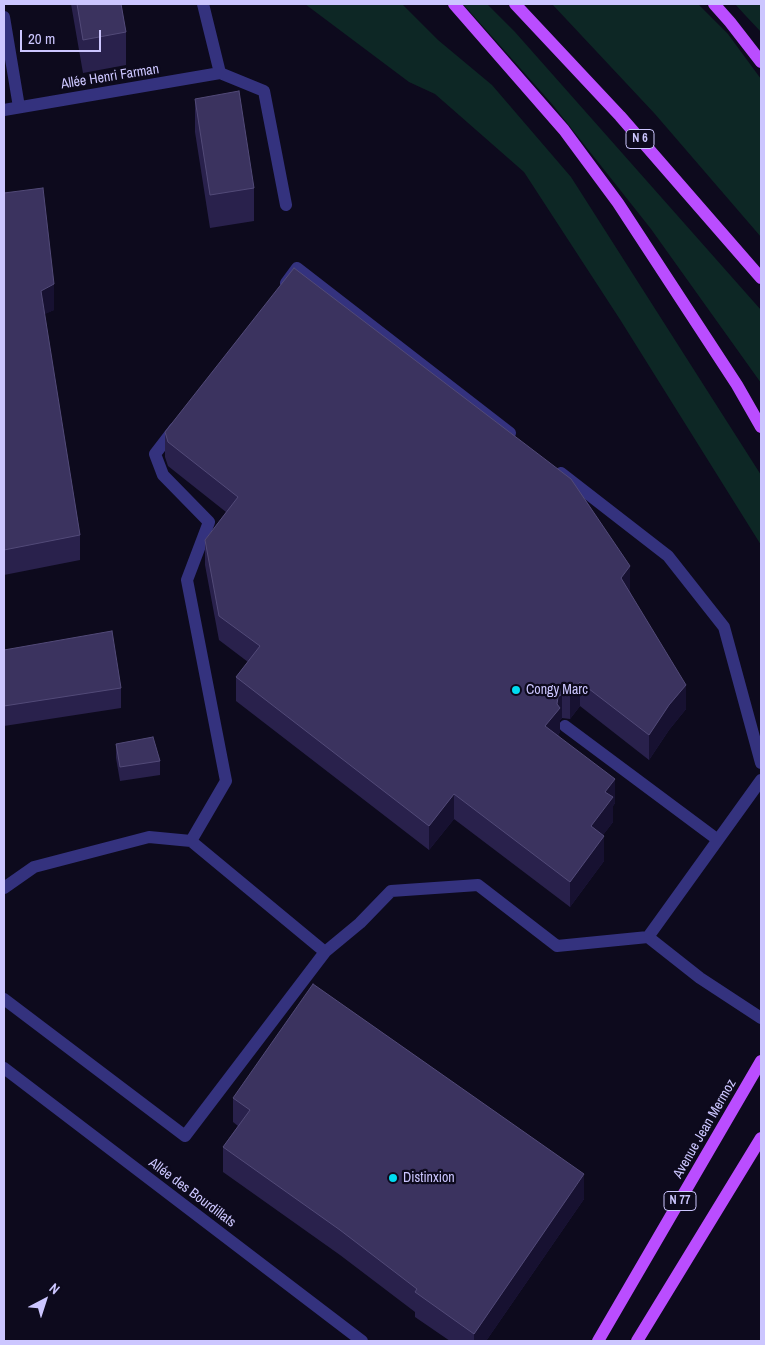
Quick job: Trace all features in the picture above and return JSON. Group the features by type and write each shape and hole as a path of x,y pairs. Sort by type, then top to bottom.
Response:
{"main road":[{"path":"454,4 569,137 618,203 737,385 761,427"},
{"name":"N 6","path":"515,4 620,116 761,278"},
{"path":"714,4 761,62"},
{"path":"737,385 761,416"},
{"name":"Avenue Jean Mermoz","path":"598,1341 761,1061"},
{"name":"N 77","path":"637,1341 761,1138"}],"street":[{"path":"204,4 220,74 264,91 286,205"},
{"path":"4,17 19,107"},
{"name":"Allée Henri Farman","path":"4,110 220,74"},
{"path":"280,291 297,268 518,440"},
{"path":"185,415 156,454 163,476 209,522 188,580 226,781 191,841"},
{"path":"550,464 668,556 724,626 761,763"},
{"path":"565,726 718,840"},
{"path":"648,937 761,780"},
{"path":"4,888 34,867 148,837 191,841 325,952"},
{"path":"4,999 185,1136 325,952 360,923 391,891 478,885 557,946 648,937 700,978 761,1018"},
{"name":"Allée des Bourdillats","path":"4,1068 362,1341"}],"green space":[{"path":"305,4 402,4 438,40 492,85 571,177 761,475 761,545 621,321 524,172 435,94 409,82"},
{"path":"463,4 487,4 515,32 761,310 761,383 651,229 552,104"},
{"path":"552,4 698,4 728,34 761,79 761,237 655,114"},
{"path":"735,4 761,4 761,32 745,15"}],"building":[{"path":"77,4 121,4 126,32 83,40"},
{"path":"239,91 254,188 210,195 195,99"},
{"path":"43,188 54,284 41,291 80,535 4,550 4,193"},
{"path":"294,268 571,479 630,566 621,578 686,685 669,705 649,735 580,682 570,695 562,694 558,697 557,704 560,708 545,726 615,779 605,792 613,797 591,826 604,836 570,882 454,794 429,826 236,677 260,646 219,616 205,540 238,497 168,442 165,432"},
{"path":"112,631 121,688 4,706 4,650"},
{"path":"153,737 160,761 120,767 116,744"},
{"name":"Distinxion","path":"313,984 584,1174 474,1334 415,1292 417,1289 340,1230 223,1147 250,1110 233,1098"}],"place":[{"name":"Congy Marc","path":"516,690"},
{"name":"Distinxion","path":"393,1178"}]}
